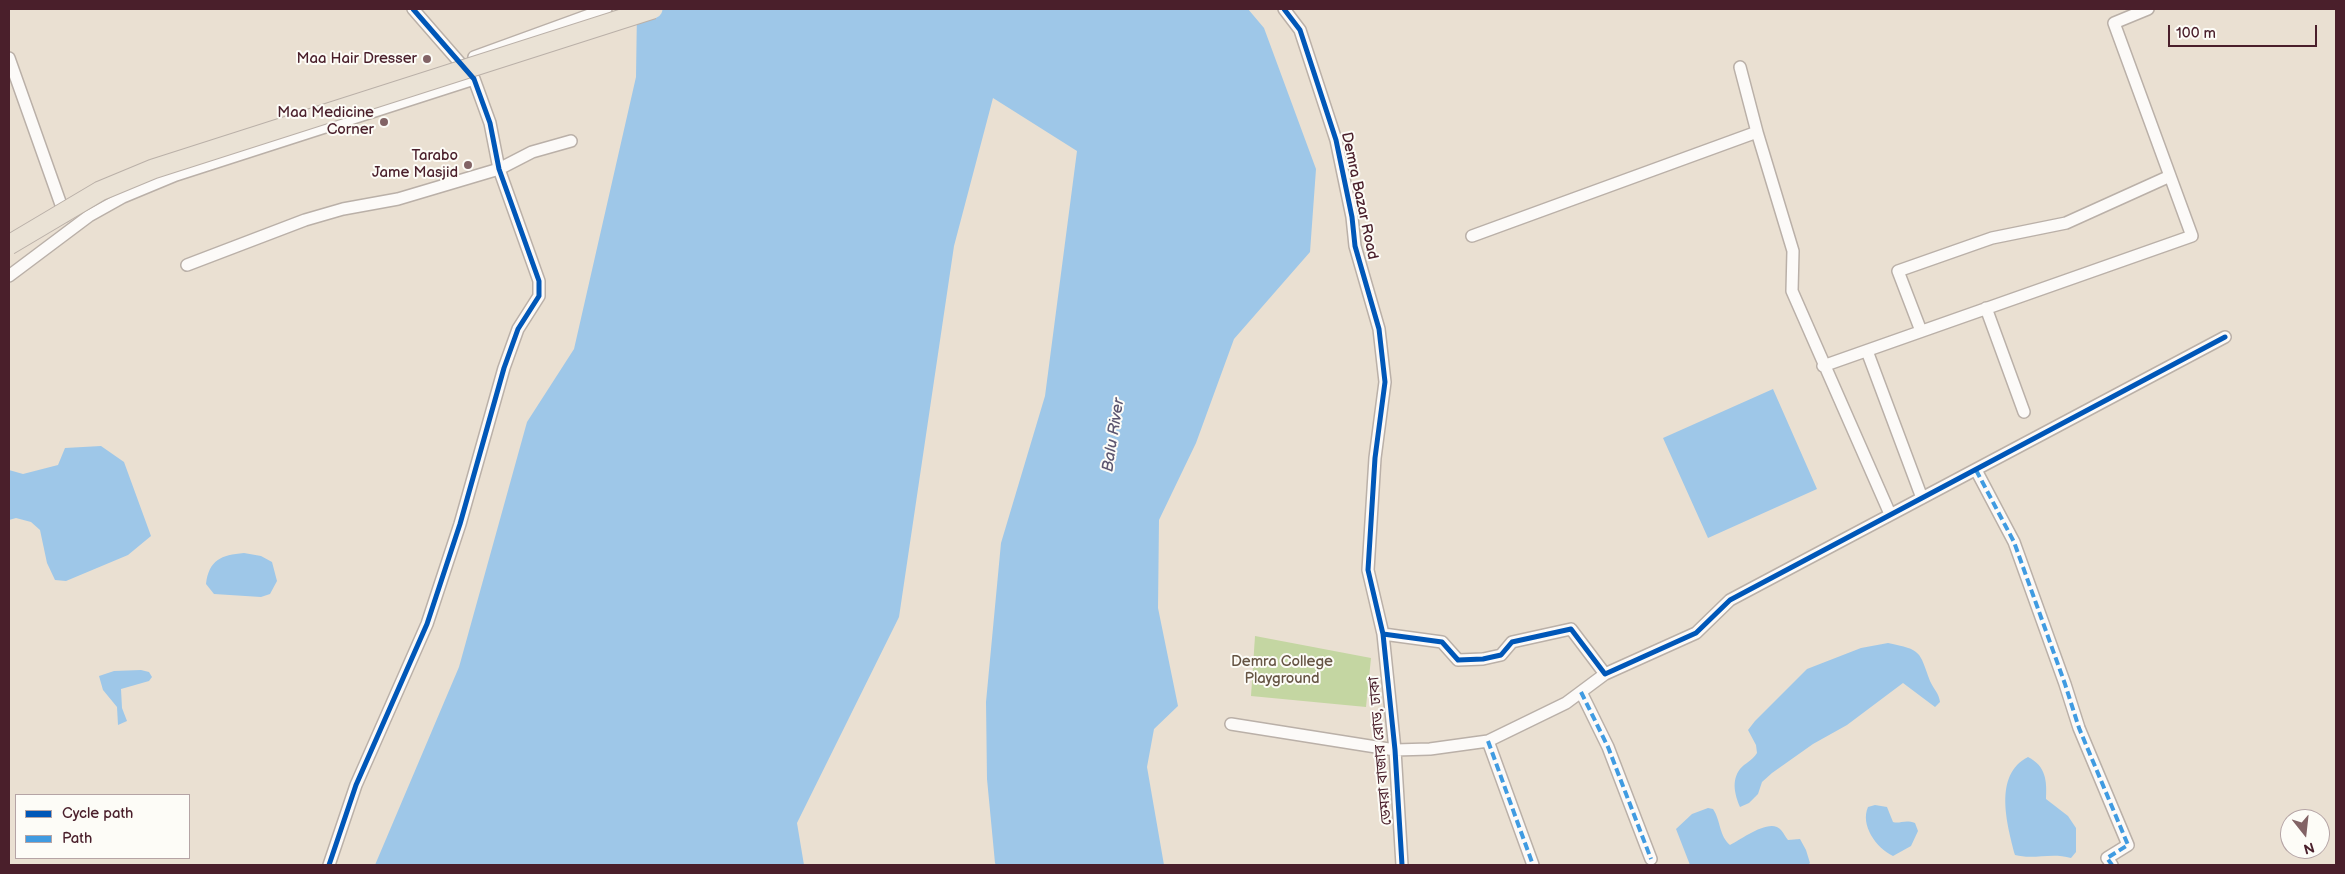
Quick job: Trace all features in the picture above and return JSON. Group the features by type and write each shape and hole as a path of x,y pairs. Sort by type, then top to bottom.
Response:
{"main road":[{"path":"9,245 100,191 153,168 653,9"}],"street":[{"path":"329,865 356,785 426,624 460,524 515,337 538,296 539,281 499,169 490,123 474,79 458,63 413,9"},
{"path":"458,63 606,9"},
{"name":"Demra Bazar Road","path":"1284,9 1300,30 1333,132 1352,217 1354,246 1380,329 1386,382 1375,458 1368,570 1383,634"},
{"path":"1823,366 2192,236 2114,23 2148,9"},
{"path":"9,58 70,230"},
{"path":"1740,67 1792,252 1792,290 1823,366 1890,514"},
{"path":"9,276 70,230 122,197 176,175 474,79"},
{"path":"1472,236 1758,132"},
{"path":"187,265 304,220 343,209 398,199 499,169 532,152 571,141"},
{"path":"1921,332 1898,271 1992,238 2066,223 2170,176"},
{"path":"1986,308 2024,412"},
{"path":"1231,724 1395,750 1430,749 1488,741 1566,703 1605,674 1696,633 1730,600 2225,337"},
{"path":"1867,350 1922,498"},
{"path":"1976,470 2014,542 2079,728 2128,845 2107,858 2112,865"},
{"path":"1383,634 1442,642 1458,660 1483,659 1501,655 1512,642 1570,629 1605,674"},
{"name":"ডেমরা বাজার রোড, ঢাকা","path":"1383,634 1395,750 1402,865"},
{"path":"1581,692 1608,747 1651,859"},
{"path":"1488,741 1533,865"}],"green space":[{"name":"Demra College Playground","path":"1255,636 1371,658 1366,707 1251,696"}],"water":[{"name":"Balu River","path":"637,9 1248,9 1264,28 1316,169 1310,252 1234,339 1196,443 1159,520 1158,608 1178,706 1154,729 1147,767 1164,865 996,865 995,863 987,779 986,702 1001,543 1045,396 1077,151 993,98 954,246 899,617 797,823 804,865 375,865 459,667 527,422 574,349 636,77"},
{"path":"1773,389 1817,489 1708,538 1663,438"},
{"path":"101,446 124,462 151,536 128,555 66,581 55,580 47,563 40,530 31,522 16,518 9,520 9,470 23,474 58,465 65,448"},
{"path":"244,553 261,556 272,562 277,581 270,594 261,597 214,594 206,584 213,564 223,557"},
{"path":"1888,643 1918,653 1940,702 1935,707 1903,683 1847,725 1813,744 1772,773 1762,782 1758,794 1749,803 1740,807 1735,793 1735,783 1740,769 1757,753 1756,745 1748,730 1755,721 1807,669 1861,648"},
{"path":"141,670 149,672 152,677 149,681 121,689 122,708 127,721 118,725 117,707 103,690 99,676 114,671"},
{"path":"2028,757 2042,769 2046,786 2046,799 2068,816 2076,828 2076,852 2071,858 2064,856 2029,857 2015,855 2006,815 2006,788 2010,776 2017,765"},
{"path":"1875,805 1887,807 1893,822 1908,821 1915,823 1918,831 1911,846 1893,856 1876,842 1871,835 1866,821 1868,807"},
{"path":"1708,808 1713,809 1722,833 1730,845 1755,831 1770,826 1776,827 1781,830 1788,840 1800,839 1810,863 1808,865 1690,865 1676,829 1692,814"}],"marked path":[{"path":"1976,470 2014,542 2079,728 2128,845 2107,858 2112,865"},
{"path":"1581,692 1608,747 1651,859"},
{"path":"1488,741 1533,865"}],"cycle path":[{"path":"329,865 356,785 427,624 460,524 504,368 518,329 539,296 539,281 499,169 490,123 474,79 413,9"},
{"path":"1284,9 1300,30 1336,140 1352,217 1355,246 1379,329 1385,382 1375,458 1368,570 1383,634 1395,750 1402,865"},
{"path":"1383,634 1442,642 1458,660 1483,659 1501,655 1512,642 1571,629 1605,674 1696,633 1730,600 2225,337"}],"place":[{"name":"Maa Hair Dresser","path":"427,59"},
{"name":"Maa Medicine Corner","path":"384,122"},
{"name":"Tarabo Jame Masjid","path":"468,165"}]}
